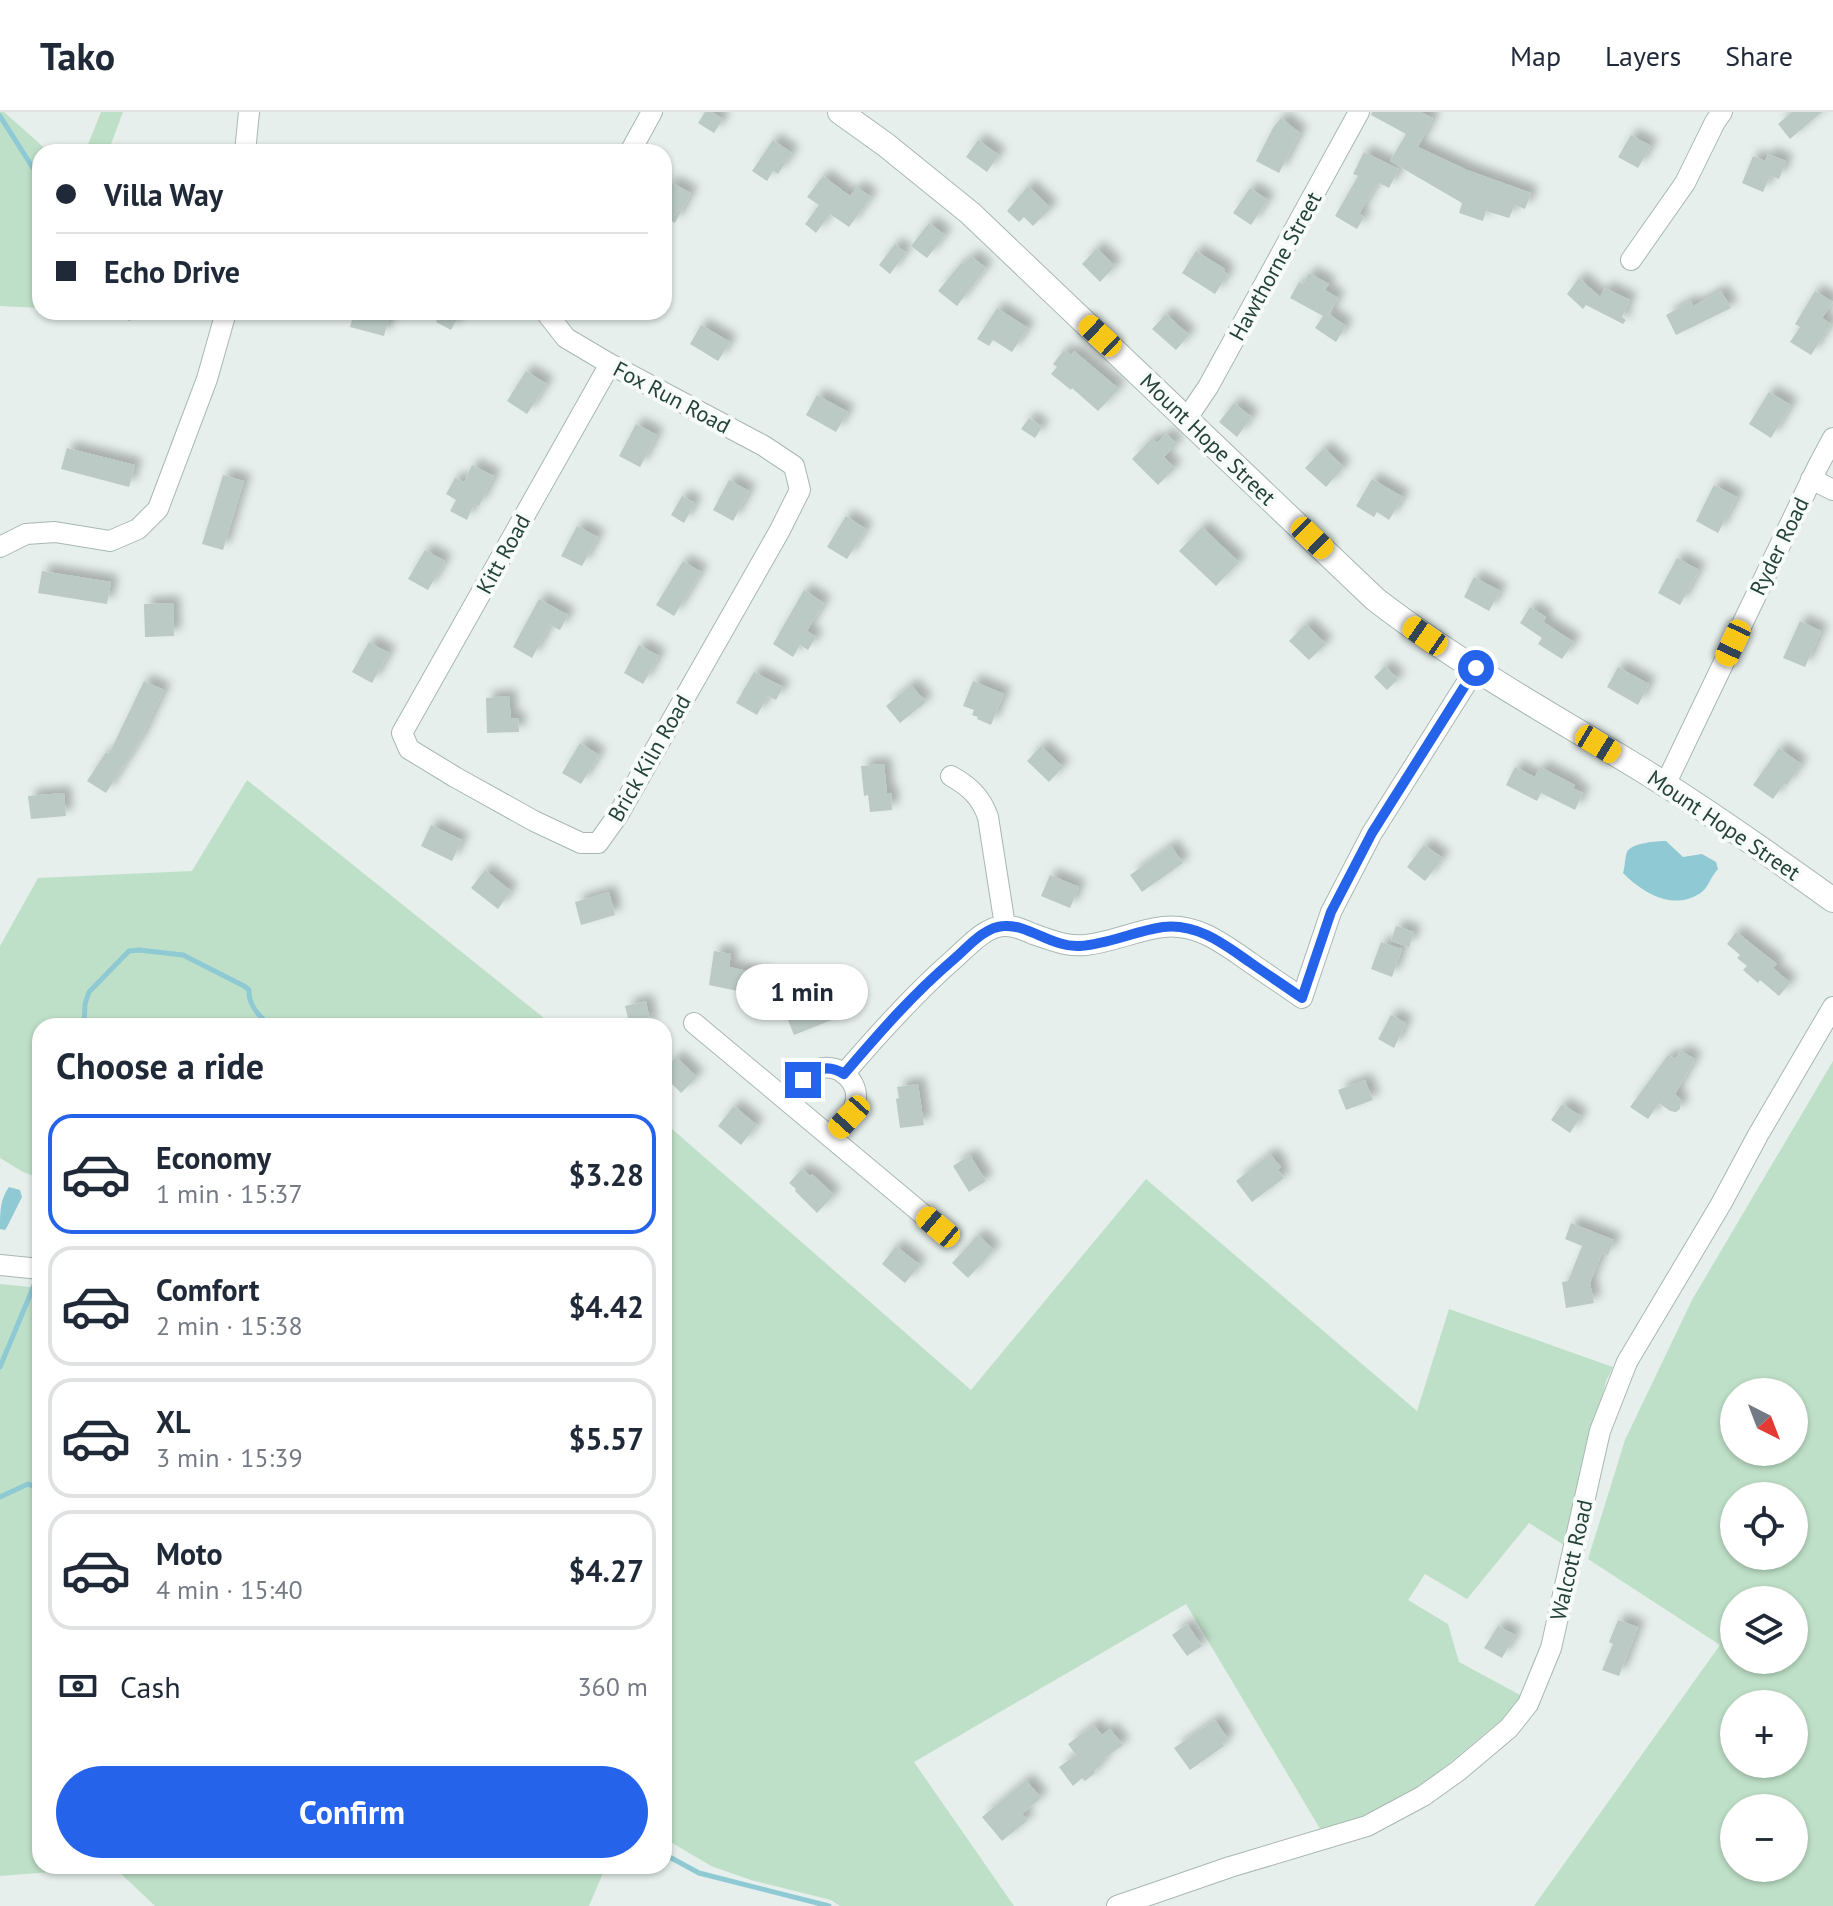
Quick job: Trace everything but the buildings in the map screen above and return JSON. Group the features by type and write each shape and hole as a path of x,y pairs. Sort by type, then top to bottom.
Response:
{"street":[{"path":"246,144 249,112"},
{"path":"634,144 652,112"},
{"name":"Mount Hope Street","path":"840,112 970,213 1375,599 1425,636 1758,846 1833,900"},
{"name":"Hawthorne Street","path":"1187,418 1208,387 1359,112"},
{"path":"1631,260 1685,183 1722,112"},
{"path":"0,547 26,534 55,532 110,541 138,529 158,509 207,379 224,320"},
{"name":"Fox Run Road","path":"552,320 566,338 764,446 794,466 797,479"},
{"name":"Kitt Road","path":"407,744 402,733 610,364"},
{"name":"Ryder Road","path":"1665,785 1833,438"},
{"name":"Brick Kiln Road","path":"407,744 409,749 443,770 534,821 581,843 598,843 618,815 780,530 800,490 797,479"},
{"path":"1811,479 1833,490"},
{"path":"844,1074 925,984 980,936 1005,926 1075,946 1102,943 1156,928 1184,927 1218,940 1302,998 1331,912 1358,858 1476,668"},
{"path":"951,776 976,794 984,805 1005,926"},
{"name":"Walcott Road","path":"1117,1906 1230,1867 1367,1826 1423,1796 1509,1728 1528,1704 1551,1648 1600,1431 1627,1362 1833,1007"},
{"path":"694,1023 938,1227"},
{"path":"786,1100 818,1069 829,1068 844,1074 854,1086 854,1108 830,1137"},
{"path":"0,1265 32,1268"}],"green space":[{"path":"0,112 4,112 40,144 32,144 32,308 0,306"},
{"path":"101,112 123,112 111,144 88,144"},
{"path":"247,780 544,1018 32,1018 32,1175 0,1158 0,946 38,878 192,871"},
{"path":"1833,1061 1833,1906 1534,1906 1720,1645 1588,1559 1625,1440 1692,1300"},
{"path":"672,1129 971,1390 1146,1179 1417,1411 1449,1309 1613,1367 1606,1381 1567,1547 1529,1523 1467,1599 1425,1574 1408,1600 1448,1624 1459,1662 1522,1696 1519,1705 1426,1783 1383,1809 1322,1832 1186,1604 914,1762 1014,1906 840,1906 831,1900 751,1880 711,1866 672,1843"},
{"path":"0,1284 32,1287 32,1873 0,1876"},
{"path":"121,1874 603,1874 589,1906 155,1906"}],"water":[{"path":"1666,841 1683,857 1702,854 1716,862 1718,869 1699,894 1689,899 1668,900 1639,887 1623,873 1629,849 1645,843"},
{"path":"9,1187 20,1190 22,1197 5,1230 0,1229 0,1212"}],"waterway":[{"path":"0,116 32,166"},
{"path":"84,1018 89,992 129,951 139,950 183,955 244,986 262,1018"},
{"path":"0,1367 32,1290"},
{"path":"0,1497 28,1484 32,1486"},
{"path":"672,1858 699,1873 829,1906"}],"route":[{"path":"803,1080 818,1069 829,1068 844,1074 925,984 980,936 1005,926 1075,946 1102,943 1147,930 1184,927 1218,940 1302,998 1331,912 1358,858 1476,668"}]}
